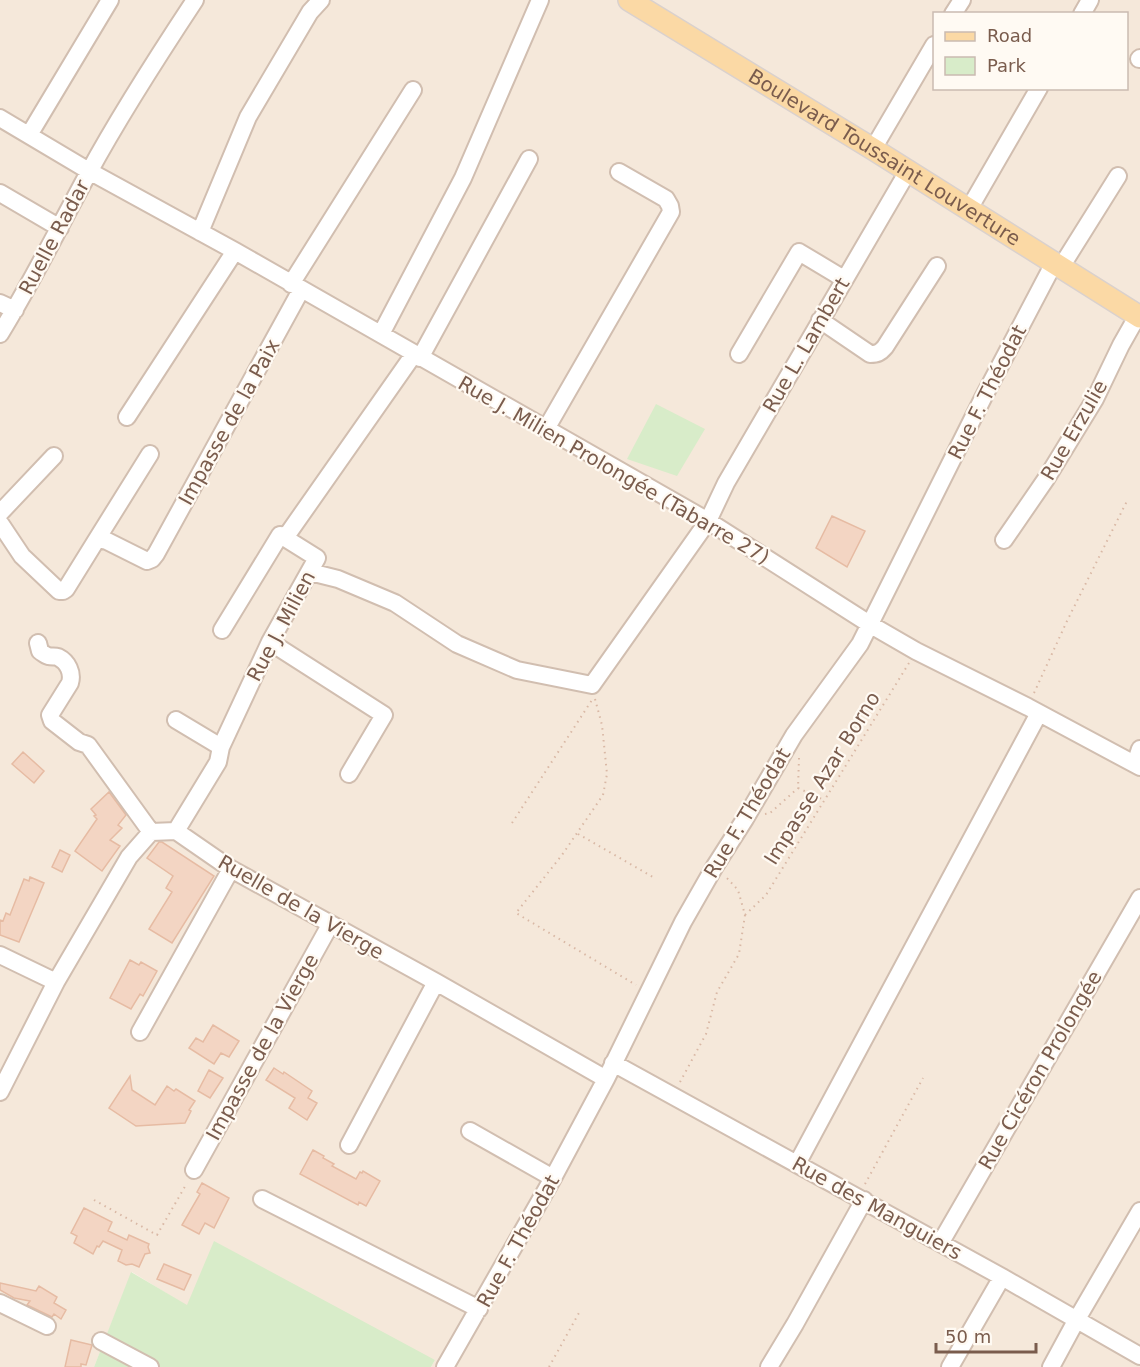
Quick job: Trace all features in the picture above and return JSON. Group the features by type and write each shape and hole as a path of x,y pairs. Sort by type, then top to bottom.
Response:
{"main road":[{"name":"Boulevard Toussaint Louverture","path":"641,3 1139,316"}],"street":[{"path":"29,135 110,0"},
{"name":"Ruelle Radar","path":"0,334 7,306 60,228 89,171 152,65 195,0"},
{"path":"200,232 248,117 310,12 321,0"},
{"path":"381,334 463,178 540,0"},
{"path":"873,149 933,47"},
{"name":"Impasse de la Paix","path":"97,539 107,541 147,561 156,554 296,287 413,90"},
{"path":"969,209 1038,90"},
{"name":"Rue J. Milien Prolongée (Tabarre 27)","path":"0,118 89,171 235,251 708,521 871,625 916,651 1138,760"},
{"path":"222,630 280,535 285,538 417,356 529,159"},
{"name":"Rue L. Lambert","path":"310,572 338,579 395,603 457,644 517,670 592,684 708,521 726,483 908,171"},
{"path":"546,429 671,212 666,199 619,172"},
{"name":"Rue F. Théodat","path":"446,1367 606,1079 683,922 794,735 861,644 983,398 1058,265 1118,176"},
{"path":"0,193 60,228"},
{"path":"127,417 235,251"},
{"path":"739,354 799,252 844,279"},
{"path":"820,320 870,354 881,352 937,266"},
{"name":"Rue Erzulie","path":"1004,540 1046,479 1095,399 1120,345 1139,316"},
{"path":"0,524 22,556 59,591 63,591 150,454"},
{"path":"0,513 54,456"},
{"name":"Rue J. Milien","path":"176,831 218,762 221,747 270,642 317,558 285,538"},
{"path":"270,642 384,715 349,774"},
{"path":"38,643 39,651 63,660 72,677 50,715 52,721 79,742 88,745 151,832"},
{"path":"797,1164 1033,710"},
{"path":"176,720 221,747"},
{"path":"0,1092 56,981 129,857 151,832 176,831"},
{"name":"Ruelle de la Vierge","path":"176,831 231,869 606,1079"},
{"path":"140,1032 231,869"},
{"name":"Rue Cicéron Prolongée","path":"941,1242 1140,898"},
{"name":"Impasse de la Vierge","path":"194,1170 330,925"},
{"path":"0,955 56,981"},
{"path":"349,1145 436,982"},
{"name":"Rue des Manguiers","path":"613,1063 941,1242 1140,1356"},
{"path":"470,1131 553,1178"},
{"path":"262,1199 480,1309"},
{"path":"769,1367 801,1314 861,1199"},
{"path":"1051,1367 1140,1211"},
{"path":"950,1367 1002,1277"},
{"path":"0,1303 47,1326"},
{"path":"101,1341 150,1367"}],"path":[{"path":"1033,710 1067,621 1127,501"},
{"name":"Impasse Azar Borno","path":"745,915 766,895 916,651"},
{"path":"512,823 594,695 602,725 607,774 603,795 562,855 516,914 648,992"},
{"path":"745,819 770,813 798,789 800,759 794,735"},
{"path":"798,789 824,800"},
{"path":"577,833 653,877"},
{"path":"673,1096 706,1034 717,992 739,954 745,915 738,890 715,866"},
{"path":"861,1199 923,1078"},
{"path":"94,1200 157,1235 194,1170"},
{"path":"549,1367 580,1311"}],"shaded area":[{"path":"0,0 1140,0 1140,1367 431,1367 435,1360 187,1306 132,1272 94,1367 0,1367"}],"green space":[{"path":"656,404 705,429 677,476 627,459"},
{"path":"214,1241 435,1360 431,1367 94,1367 131,1272 187,1305"}],"building":[{"path":"832,516 865,531 847,567 816,548"},
{"path":"23,752 44,771 34,783 12,764"},
{"path":"109,792 126,815 118,825 122,828 110,840 120,846 102,871 75,851 97,819 91,809"},
{"path":"159,842 214,876 172,943 149,929 172,892 166,888 173,876 147,858"},
{"path":"60,850 70,855 62,872 52,867"},
{"path":"30,877 44,883 19,942 0,935 0,920 3,921 6,913 10,915 24,879 29,881"},
{"path":"130,960 139,965 141,962 157,971 143,996 140,994 131,1009 110,998"},
{"path":"213,1025 239,1041 229,1057 221,1053 214,1064 189,1048 196,1038 203,1042"},
{"path":"274,1068 312,1091 308,1098 317,1103 307,1120 289,1108 295,1098 266,1080"},
{"path":"209,1070 223,1078 210,1098 198,1091"},
{"path":"130,1076 132,1090 155,1105 167,1086 195,1101 185,1123 136,1126 109,1108"},
{"path":"313,1150 334,1164 332,1166 356,1179 363,1171 380,1181 366,1206 359,1202 358,1205 300,1174"},
{"path":"202,1183 229,1198 214,1228 205,1223 199,1234 182,1225 200,1194 197,1192"},
{"path":"84,1208 112,1222 108,1231 127,1240 129,1235 149,1244 150,1253 145,1254 139,1267 118,1261 122,1250 103,1241 93,1254 74,1243 77,1236 71,1233"},
{"path":"164,1264 191,1275 184,1290 157,1279"},
{"path":"0,1283 36,1291 39,1286 57,1297 54,1303 66,1310 61,1319 54,1314 52,1317 27,1305 30,1301 14,1298 0,1290"},
{"path":"71,1340 92,1345 86,1365 65,1367"}]}
